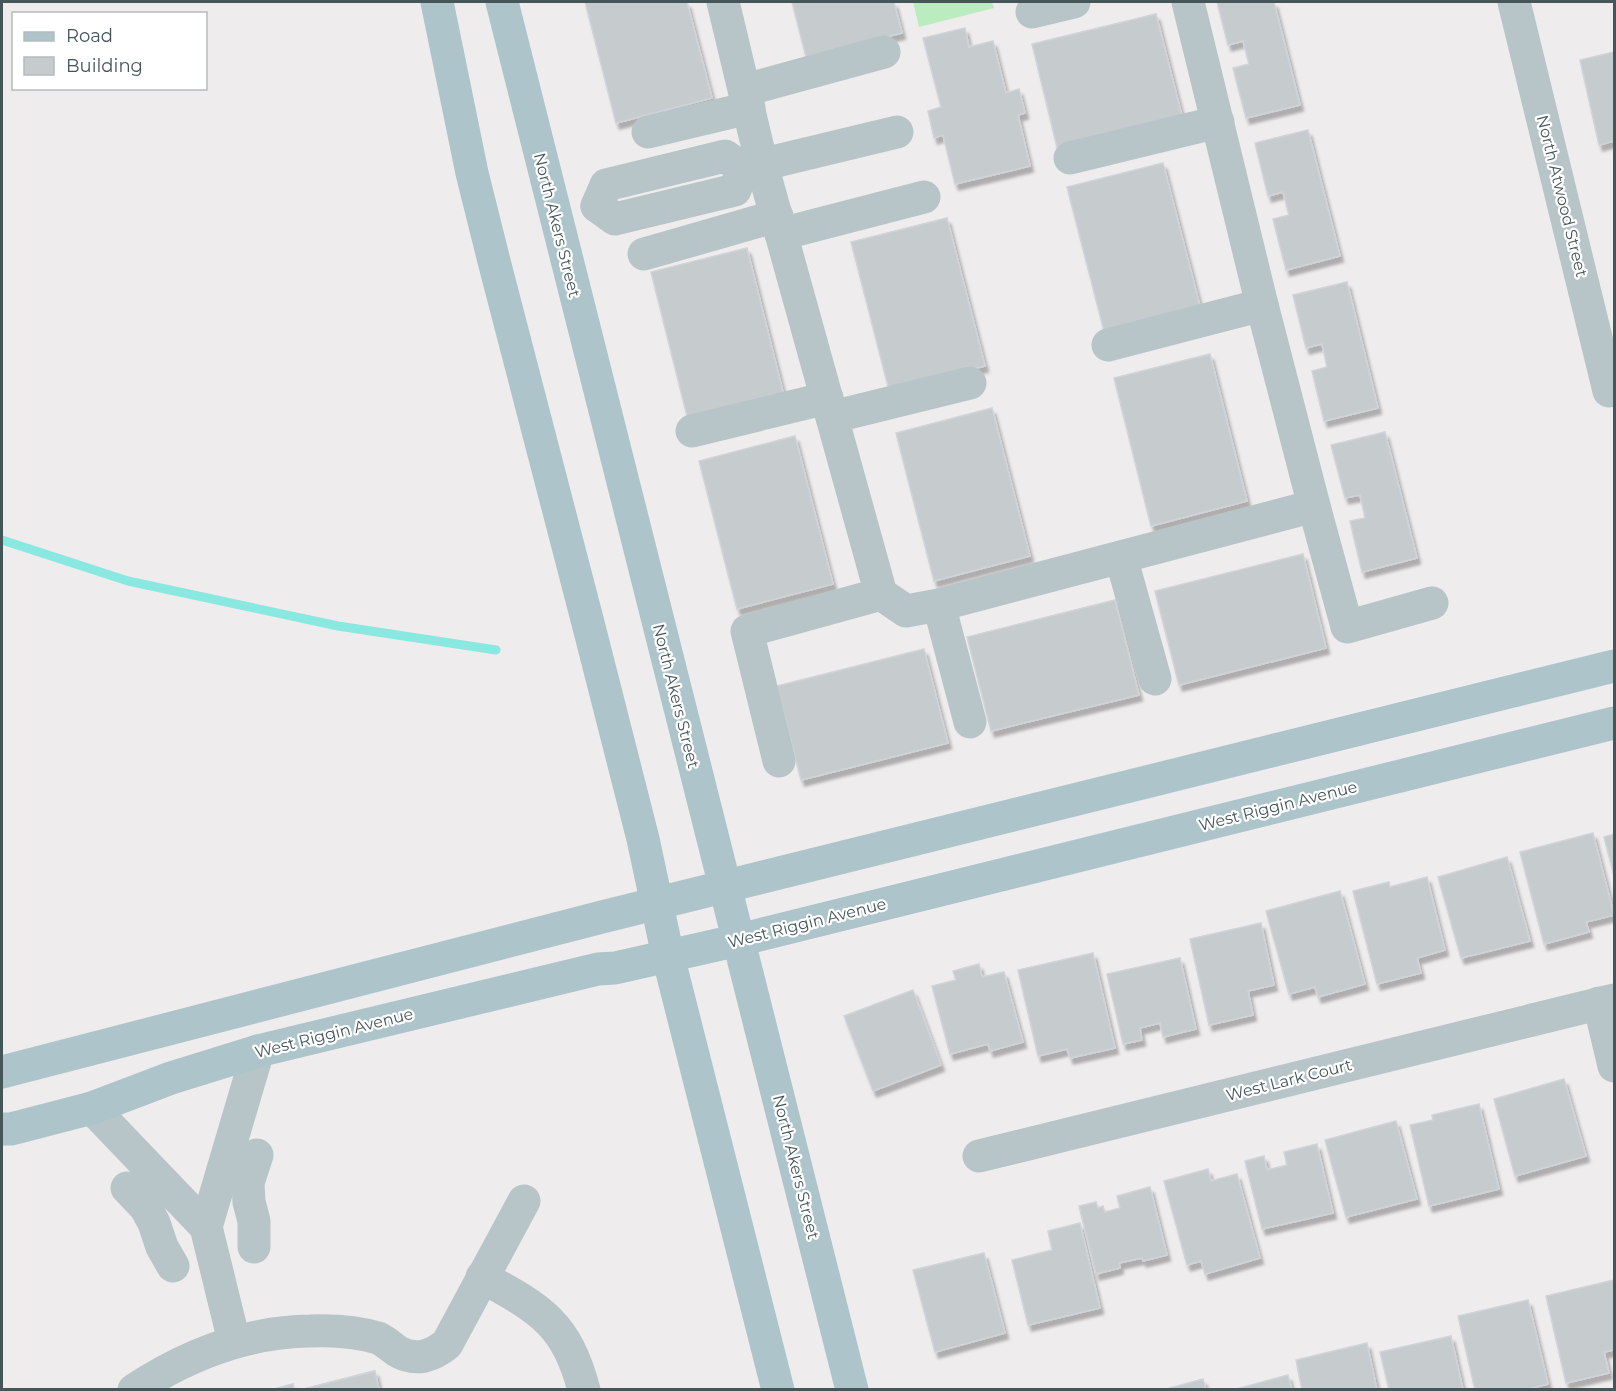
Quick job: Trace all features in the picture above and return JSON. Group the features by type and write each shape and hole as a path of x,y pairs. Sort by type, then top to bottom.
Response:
{"main road":[{"path":"437,2 481,207 580,589 658,903 668,956 778,1389"},
{"name":"North Akers Street","path":"502,2 852,1389"},
{"path":"2,1072 658,903 1614,666"},
{"name":"West Riggin Avenue","path":"2,1129 11,1129 92,1108 171,1078 258,1052 598,969 739,940 1614,723"}],"street":[{"path":"723,2 747,99 753,167 779,225 881,594 906,611 939,605 1314,506"},
{"path":"1032,12 1074,2"},
{"path":"1188,2 1262,305 1347,627 1432,603"},
{"name":"North Atwood Street","path":"1518,2 1612,390"},
{"path":"648,132 884,52"},
{"path":"1070,158 1218,122"},
{"path":"597,206 606,185 662,171 725,156 753,167 897,132"},
{"path":"597,206 615,219 735,190 753,167"},
{"path":"662,171 670,205"},
{"path":"644,254 924,197"},
{"path":"555,217 597,206"},
{"path":"1108,345 1262,305"},
{"path":"692,431 970,383"},
{"path":"1121,557 1155,679"},
{"path":"779,761 747,631 881,594"},
{"path":"939,605 970,722"},
{"path":"1607,1002 1614,1066"},
{"name":"West Lark Court","path":"979,1156 1607,1002"},
{"path":"206,1227 258,1052"},
{"path":"92,1108 206,1227 234,1341"},
{"path":"254,1247 254,1221 249,1202 248,1183 257,1155"},
{"path":"127,1188 146,1208 162,1247 173,1266"},
{"path":"134,1389 190,1359 234,1341 282,1333 311,1331 346,1333 380,1339 400,1352 419,1357 435,1353 447,1344 524,1201"},
{"path":"482,1277 544,1315 567,1342 584,1389"}],"green space":[{"path":"913,2 992,2 994,8 919,27"}],"building":[{"path":"585,2 687,2 712,98 616,123"},
{"path":"792,2 894,2 902,33 806,57"},
{"path":"1217,2 1274,2 1300,105 1246,118 1233,68 1249,64 1243,41 1228,45"},
{"path":"1156,14 1182,116 1057,147 1032,44"},
{"path":"965,28 969,47 993,41 1006,93 1019,89 1025,113 1018,115 1030,166 955,184 943,135 934,138 928,111 941,107 923,38"},
{"path":"1614,52 1614,141 1599,145 1580,60"},
{"path":"1308,130 1340,256 1286,270 1273,219 1289,215 1283,192 1268,196 1255,143"},
{"path":"1163,163 1201,310 1105,335 1067,187"},
{"path":"947,218 985,366 889,390 851,242"},
{"path":"747,248 784,396 688,420 651,272"},
{"path":"1347,282 1378,408 1324,421 1312,371 1327,367 1322,344 1306,348 1293,295"},
{"path":"1210,354 1247,501 1151,526 1114,378"},
{"path":"992,408 1030,556 934,581 896,433"},
{"path":"1385,432 1417,558 1362,572 1350,521 1365,518 1360,495 1345,498 1331,445"},
{"path":"795,436 833,584 737,609 699,461"},
{"path":"1303,554 1326,648 1179,685 1155,591"},
{"path":"1115,600 1139,695 991,731 967,637"},
{"path":"924,649 948,743 801,780 777,686"},
{"path":"1593,833 1614,915 1586,922 1589,932 1544,944 1520,852"},
{"path":"1614,834 1614,876 1604,837"},
{"path":"1507,857 1530,941 1461,958 1438,877"},
{"path":"1427,877 1445,950 1417,958 1421,973 1377,984 1353,891 1389,882 1390,887"},
{"path":"1340,891 1365,984 1318,997 1315,987 1289,994 1266,911"},
{"path":"1261,923 1274,985 1248,991 1253,1015 1209,1025 1190,939"},
{"path":"1093,953 1115,1048 1070,1058 1067,1049 1038,1056 1018,970"},
{"path":"1180,958 1196,1029 1163,1037 1160,1023 1140,1028 1142,1040 1123,1044 1107,974"},
{"path":"979,964 982,977 1004,972 1023,1042 990,1051 988,1044 950,1054 932,986 956,980 953,971"},
{"path":"913,990 941,1065 873,1091 844,1016"},
{"path":"1564,1079 1586,1156 1515,1176 1494,1099"},
{"path":"1479,1104 1499,1189 1429,1206 1410,1125 1433,1120 1432,1115"},
{"path":"1396,1121 1417,1199 1346,1217 1325,1140"},
{"path":"1317,1144 1333,1213 1262,1229 1245,1161 1264,1156 1267,1170 1287,1165 1284,1152"},
{"path":"1208,1169 1211,1181 1237,1174 1260,1258 1205,1274 1201,1261 1187,1265 1164,1181"},
{"path":"1150,1187 1167,1255 1143,1261 1142,1258 1119,1263 1120,1268 1096,1274 1079,1206 1096,1202 1098,1208 1103,1206 1105,1212 1120,1208 1117,1196"},
{"path":"1080,1223 1100,1308 1028,1325 1012,1260 1052,1250 1048,1231"},
{"path":"984,1253 1005,1333 935,1352 913,1270"},
{"path":"1614,1280 1614,1350 1604,1352 1609,1373 1566,1383 1546,1296"},
{"path":"1528,1300 1548,1384 1525,1390 1475,1390 1458,1316"},
{"path":"1451,1336 1463,1390 1389,1390 1380,1352"},
{"path":"1367,1343 1377,1390 1302,1390 1296,1360"},
{"path":"374,1371 379,1390 300,1390"},
{"path":"375,1371 379,1390 300,1390"},
{"path":"1288,1375 1292,1390 1233,1390"},
{"path":"1203,1379 1206,1390 1163,1390"},
{"path":"293,1384 294,1390 271,1390"},
{"path":"293,1384 294,1390 271,1390"}],"waterway":[{"path":"2,540 128,581 338,626 496,650"}]}
